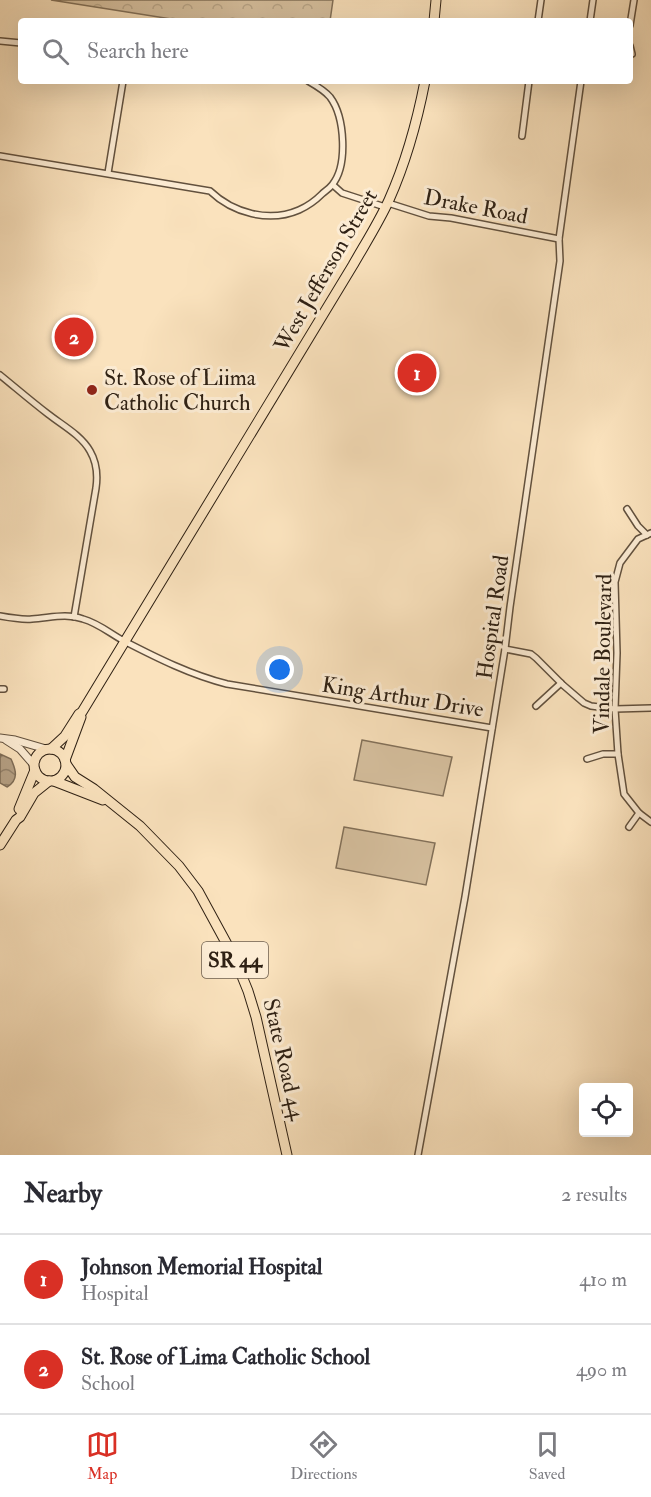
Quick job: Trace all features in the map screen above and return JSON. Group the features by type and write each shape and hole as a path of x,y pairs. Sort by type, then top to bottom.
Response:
{"main road":[{"path":"434,18 436,0"},
{"name":"West Jefferson Street","path":"66,762 82,712 348,274 386,205 403,165 424,84"},
{"name":"West Jefferson Street","path":"49,749 65,736 82,712"},
{"path":"0,845 34,793 62,776 66,762 61,753 49,749 37,755 16,820"},
{"name":"State Road 44","path":"66,762 75,777 94,789 161,845 198,891 235,958 248,991 287,1155"},
{"path":"34,767 40,778 51,781"},
{"name":"State Road 44","path":"51,781 111,803"}],"street":[{"path":"538,18 541,0"},
{"path":"590,18 593,0"},
{"path":"631,18 634,0"},
{"path":"0,41 18,43"},
{"path":"108,173 123,84"},
{"path":"0,156 210,191 228,205 241,211 260,216 280,215 297,211 310,204 333,185 342,157 343,136 338,115 330,97 314,84"},
{"path":"522,136 530,84"},
{"name":"Hospital Road","path":"418,1155 465,897 505,649 560,261 559,239 581,84"},
{"name":"Drake Road","path":"333,185 342,194 429,216 451,218 559,239"},
{"path":"0,375 79,437 89,448 97,469 96,488 74,616"},
{"path":"627,509 639,526 649,534"},
{"name":"Vindale Boulevard","path":"639,813 624,794 618,754 615,709 617,653 615,582 620,563 638,539 649,534"},
{"name":"King Arthur Drive","path":"0,616 33,619 74,616 95,624 188,672 207,679 492,728"},
{"path":"505,649 531,654 584,703 591,706 615,709 651,708"},
{"path":"536,706 561,683"},
{"path":"3,739 49,749"},
{"path":"3,739 20,749 34,767"},
{"path":"587,759 603,754 618,754"},
{"path":"628,827 639,813 651,822"}],"green space":[{"path":"51,0 333,0 330,18 165,18"},
{"path":"362,740 452,757 443,796 354,780"},
{"path":"344,827 435,843 426,885 336,868"}],"water":[{"path":"0,754 11,759 15,771 15,778 7,787 0,783"}],"place":[{"name":"St. Rose of Lima Catholic School","path":"74,337"},
{"name":"Johnson Memorial Hospital","path":"417,373"},
{"name":"St. Rose of Liima Catholic Church","path":"92,390"}]}
